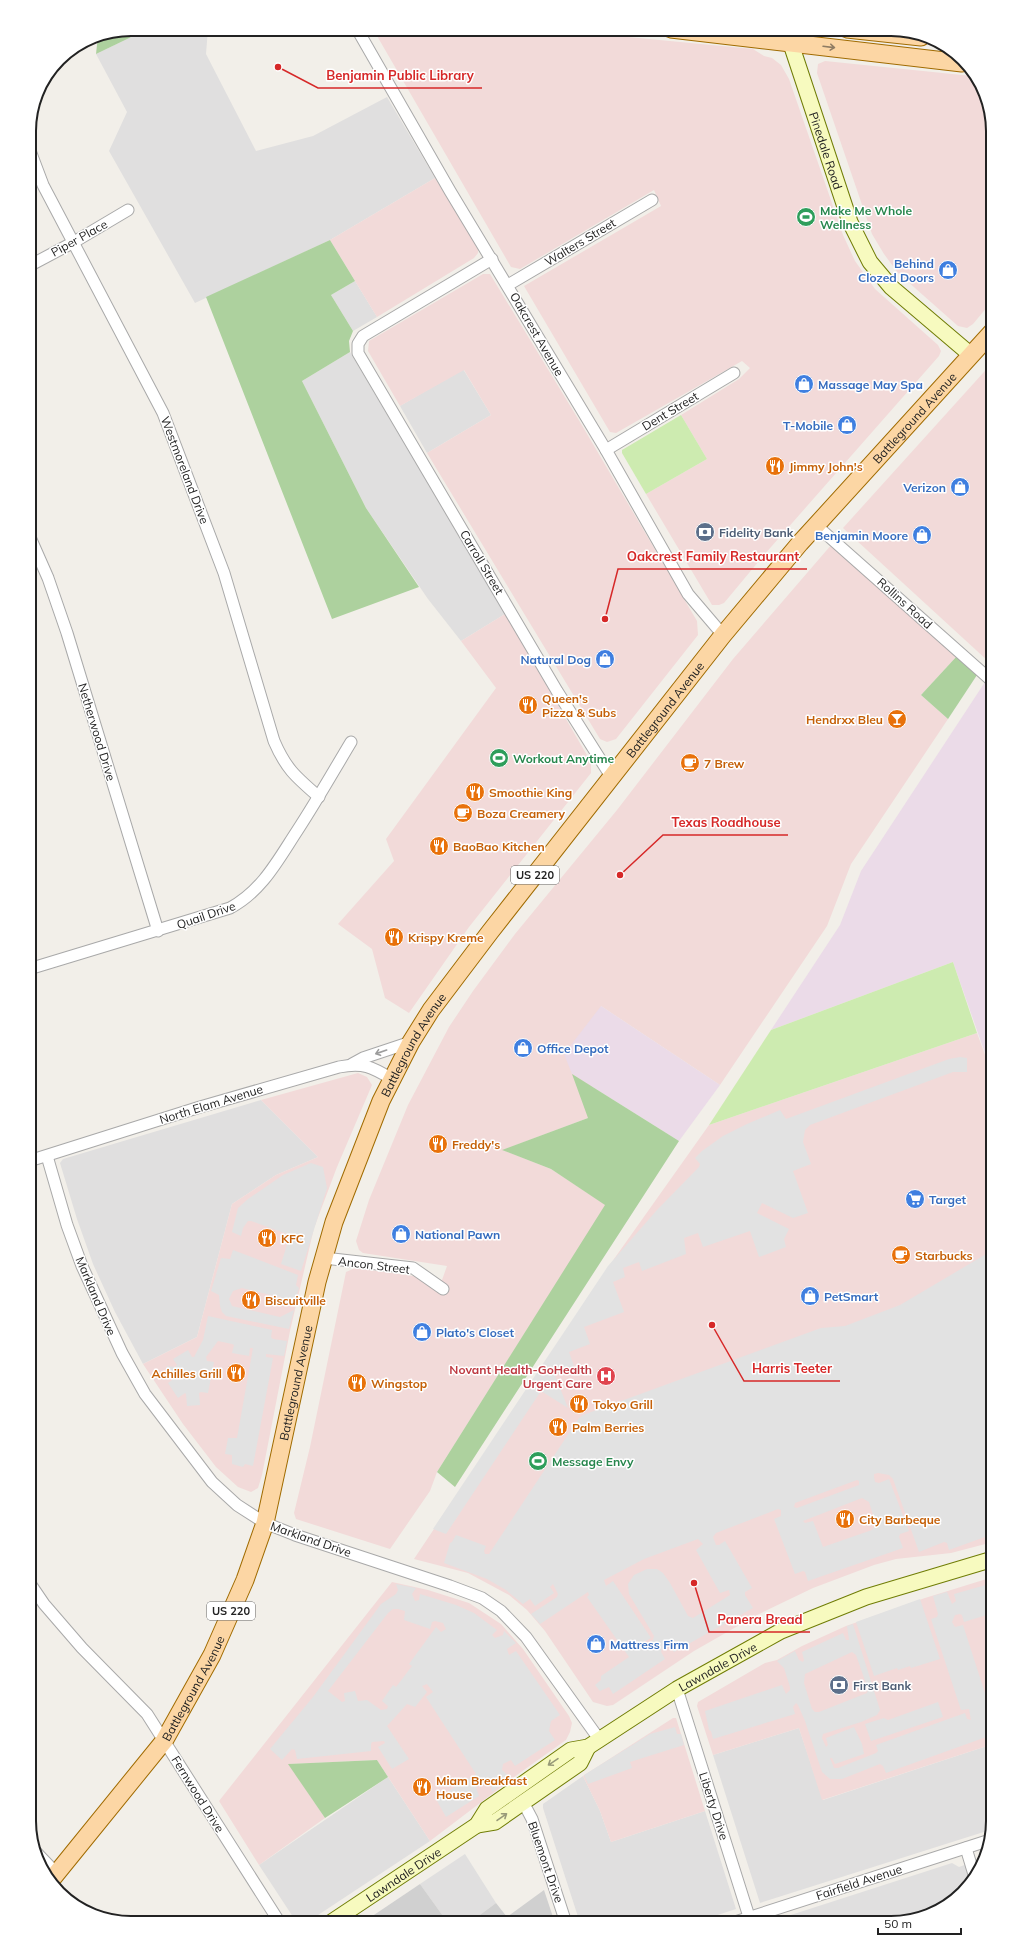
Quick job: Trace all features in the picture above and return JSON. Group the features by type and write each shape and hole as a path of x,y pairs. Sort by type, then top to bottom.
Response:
{"main road":[{"path":"788,36 956,62"},
{"name":"Pinedale Road","path":"788,36 850,222 870,262 891,287 971,355"},
{"name":"Battleground Avenue","path":"54,1876 164,1741 212,1655 245,1580 265,1523 324,1258 334,1222 352,1174 392,1079 411,1042 431,1010 490,932 723,635 817,526 986,339"},
{"name":"Lawndale Drive","path":"340,1916 477,1825 487,1809 510,1791 571,1750 593,1743 677,1689 781,1631 872,1595 986,1561"},
{"name":"Lawndale Drive","path":"477,1825 496,1822 580,1763 593,1743"}],"street":[{"name":"Oakcrest Avenue","path":"360,36 450,191 606,450 688,594 723,635"},
{"name":"Westmoreland Drive","path":"36,166 43,185 163,413 224,573 274,741 280,756 293,774 319,797"},
{"name":"Walters Street","path":"508,285 652,200"},
{"name":"Piper Place","path":"36,262 128,210"},
{"name":"Carroll Street","path":"492,259 363,336 358,344 358,353 557,691 612,778"},
{"name":"Dent Street","path":"606,450 734,373"},
{"name":"Rollins Road","path":"817,526 986,676"},
{"name":"Netherwood Drive","path":"36,551 48,578 67,633 158,931"},
{"name":"Quail Drive","path":"36,966 158,931 230,908 243,901 255,891 272,871 319,797 351,742"},
{"path":"352,1064 364,1058 411,1042"},
{"name":"North Elam Avenue","path":"36,1159 200,1106 352,1064 365,1065 392,1079"},
{"name":"Markland Drive","path":"47,1156 67,1225 82,1266 108,1324 141,1388 212,1482 237,1505 265,1523 450,1586 488,1602 514,1622 526,1637 593,1743"},
{"name":"Ancon Street","path":"324,1258 413,1268 443,1289"},
{"name":"Fernwood Drive","path":"36,1592 44,1604 82,1648 147,1714 276,1916"},
{"name":"Liberty Drive","path":"677,1689 749,1916"},
{"name":"Bluemont Drive","path":"523,1802 532,1818 564,1916"},
{"name":"Fairfield Avenue","path":"762,1916 983,1843"},
{"path":"966,1848 972,1870"}],"shaded area":[{"path":"133,36 207,36 206,54 256,151 313,136 387,97 435,178 330,240 195,303 109,151 127,112 96,54"},
{"path":"377,36 618,36 753,49 764,56 772,58 781,65 789,79 843,235 855,261 875,289 938,345 941,351 939,356 764,555 724,603 712,605 646,494 707,459 681,415 739,379 750,368 742,361 616,433 610,432 524,286 661,206 654,190 520,269 511,267"},
{"path":"825,61 968,76 973,84 981,100 986,125 986,308 973,324 967,328 958,326 898,273 872,234 817,73 818,64"},
{"path":"435,178 478,248 478,253 474,258 377,317 330,240"},
{"path":"483,274 490,274 580,422 697,621 698,635 616,739 607,742 600,739 427,453 491,415 464,370 400,406 368,351 369,341"},
{"path":"355,281 377,317 353,331 331,295"},
{"path":"350,352 505,614 461,641 428,599 366,508 302,381"},
{"path":"463,369 491,415 427,453 400,406"},
{"path":"986,370 986,659 843,528"},
{"path":"832,544 957,656 921,695 948,719 851,864 827,926 720,1085 601,1006 588,1118 503,1150 551,1169 606,1205 437,1472 430,1491 390,1549 296,1519 294,1513 310,1447 346,1272 355,1268 442,1280 447,1266 363,1253 359,1250 356,1241 369,1200 408,1105 449,1027 473,991 515,934 617,810 733,659"},
{"path":"505,614 591,762 591,773 469,927 409,1013 385,998 372,949 338,924 394,861 386,839 496,688 461,641"},
{"path":"985,682 986,1056 953,962 771,1030 840,925 861,871"},
{"path":"601,1006 720,1085 679,1141 572,1074 564,1054"},
{"path":"977,1033 986,1057 986,1544 951,1553 896,1559 874,1565 813,1588 757,1615 694,1651 613,1705 607,1706 593,1702 545,1631 527,1610 509,1595 468,1573 414,1559 614,1259 709,1125"},
{"path":"960,1057 967,1058 967,1072 953,1072 810,1125 805,1130 803,1142 811,1164 793,1171 808,1213 793,1218 762,1203 757,1213 789,1229 784,1239 786,1247 759,1257 750,1231 703,1247 698,1233 684,1238 686,1254 642,1271 639,1262 623,1268 625,1277 613,1282 624,1312 584,1327 590,1344 569,1352 574,1366 554,1373 568,1408 541,1391 446,1534 433,1529 608,1266 657,1210 699,1167 700,1164 695,1158 702,1151 723,1136 780,1110 786,1119 949,1059"},
{"path":"358,1073 367,1077 372,1085 337,1167 314,1228 290,1331 262,1475 258,1488 251,1492 238,1487 216,1467 183,1424 143,1364 197,1337 232,1204 276,1175 318,1157 261,1100"},
{"path":"261,1100 318,1157 276,1175 232,1204 197,1337 143,1364 115,1312 93,1264 77,1219 60,1163 63,1159"},
{"path":"311,1163 323,1167 327,1188 301,1271 281,1264 290,1235 251,1221 248,1221 243,1228 241,1236 232,1232 238,1208 248,1199 283,1175"},
{"path":"233,1250 298,1275 296,1285 299,1288 295,1301 242,1288 233,1291 229,1299 232,1306 280,1317 294,1310 289,1329 226,1316 222,1312 219,1295 211,1291 221,1258 230,1259"},
{"path":"986,1254 986,1537 949,1550 947,1543 944,1542 919,1552 893,1479 889,1475 878,1473 874,1474 875,1482 879,1483 889,1479 909,1531 900,1534 899,1537 903,1548 808,1581 805,1572 803,1571 795,1574 774,1519 781,1516 781,1510 778,1509 716,1533 713,1537 716,1545 719,1545 725,1541 752,1588 745,1592 745,1595 753,1608 674,1652 670,1646 662,1649 661,1652 665,1659 613,1694 609,1687 600,1691 595,1685 601,1680 601,1676 629,1657 587,1597 589,1595 588,1592 540,1624 531,1614 557,1597 558,1594 553,1584 550,1587 554,1593 535,1606 530,1599 523,1604 506,1590 487,1579 444,1563 450,1543 456,1535 486,1546 484,1551 485,1554 489,1554 579,1418 583,1415 821,1328 845,1326 900,1305","holes":["857,1480 859,1481 859,1485 797,1508 794,1507 795,1503","862,1498 869,1502 875,1521 872,1530 823,1547 813,1521 805,1523 803,1521","698,1539 703,1544 696,1550 720,1593 729,1590 730,1595 693,1618 688,1616 663,1573 657,1569 647,1569 634,1575 628,1584 629,1594 654,1636 653,1640 645,1645 644,1642 651,1638 613,1581 606,1586 604,1580 644,1559"]},
{"path":"208,1316 272,1330 271,1337 273,1339 287,1341 284,1356 266,1354 266,1357 273,1358 253,1466 245,1464 243,1467 232,1464 232,1455 225,1454 228,1438 237,1438 253,1348 250,1348 249,1356 232,1353 234,1345 218,1341 206,1357 207,1361 214,1362 208,1393 199,1393 200,1405 187,1406 186,1394 185,1393 178,1398 168,1383 175,1378 174,1376 166,1375 167,1366 175,1367 177,1365 173,1359 188,1350 192,1357 194,1357 203,1340"},
{"path":"986,1579 986,1746 822,1800 799,1728 713,1755 697,1706 698,1702 765,1663 777,1660 802,1646 846,1626 925,1598"},
{"path":"392,1582 428,1590 469,1603 501,1624 523,1649 569,1716 572,1723 570,1732 566,1740 430,1841 377,1760 289,1764 325,1818 259,1865 219,1801"},
{"path":"396,1584 416,1588 412,1594 415,1601 419,1600 420,1594 456,1605 474,1613 497,1630 492,1635 495,1638 503,1635 504,1631 516,1643 507,1649 509,1655 516,1651 560,1715 551,1721 549,1731 555,1740 515,1766 511,1760 503,1764 502,1770 510,1777 492,1792 489,1781 486,1781 476,1787 479,1796 446,1817 436,1799 476,1774 426,1697 433,1692 427,1684 422,1686 427,1692 415,1707 407,1704 387,1726 409,1759 392,1769 378,1747 385,1743 384,1741 372,1742 371,1751 297,1759 295,1750 292,1749 282,1760 270,1749 313,1697 381,1604 396,1594 398,1590","holes":["393,1609 405,1611 404,1620 430,1629 432,1622 435,1621 443,1623 446,1629 441,1632 436,1627 409,1664 412,1666 396,1687 393,1685 382,1701 388,1706 387,1709 381,1710 367,1700 358,1701 355,1691 344,1693 345,1701 342,1702 328,1691 388,1613"]},
{"path":"986,1585 986,1615 964,1622 962,1615 955,1615 952,1622 955,1627 963,1625 986,1696 986,1737 886,1773 883,1766 880,1764 842,1779 830,1779 822,1772 805,1721 796,1703 793,1707 795,1714 713,1739 711,1731 709,1730 705,1711 782,1685 786,1694 790,1690 790,1687 784,1668 777,1661 795,1651 799,1660 803,1662 802,1652 843,1633 846,1640 849,1640 847,1626 853,1624 880,1710 877,1715 861,1722 823,1734 822,1738 826,1747 828,1745 826,1738 854,1727 862,1744 864,1754 835,1764 832,1758 830,1758 834,1768 838,1768 876,1753 878,1751 876,1745 965,1713 967,1719 971,1720 969,1709 961,1710 931,1619 937,1617 938,1614 933,1596 947,1592 952,1604 956,1601 954,1594","holes":["852,1652 856,1655 868,1689 867,1693 819,1712 815,1712 812,1709 804,1683 805,1674"]},
{"path":"920,1599 940,1659 911,1668 910,1666 898,1670 897,1668 874,1676 856,1622"},
{"path":"938,1702 943,1717 871,1741 865,1724 884,1718 888,1720"},
{"path":"673,1718 676,1718 705,1811 611,1842 600,1811 583,1776"},
{"path":"675,1727 677,1734 681,1734 684,1745 630,1762 632,1768 588,1784 584,1775 650,1734"},
{"path":"799,1728 823,1800 986,1746 985,1831 760,1903 713,1755"},
{"path":"583,1776 600,1811 611,1842 705,1811 736,1909 714,1916 578,1916 543,1804"},
{"path":"388,1777 430,1841 317,1916 292,1916 259,1865"},
{"path":"465,1854 496,1903 478,1916 443,1916 420,1884"},
{"path":"977,1860 970,1874 954,1892 944,1900 922,1911 897,1916 788,1916 952,1863 959,1867"},
{"path":"420,1884 443,1916 372,1916"},
{"path":"544,1890 553,1916 508,1916"},
{"path":"496,1903 506,1916 478,1916"}],"green space":[{"path":"133,36 96,54 97,42 112,38"},
{"path":"330,240 355,281 331,295 353,331 349,341 350,352 302,381 366,508 419,587 332,619 206,297"},
{"path":"681,415 707,459 646,494 622,453 622,450"},
{"path":"957,656 977,675 948,719 921,695"},
{"path":"953,962 977,1033 709,1125 771,1030"},
{"path":"572,1074 679,1141 455,1487 437,1472 605,1205 551,1169 502,1150 588,1118"},
{"path":"377,1760 388,1777 325,1818 288,1764"}],"place":[{"name":"Benjamin Public Library","path":"278,67"},
{"name":"Make Me Whole Wellness","path":"806,217"},
{"name":"Behind Clozed Doors","path":"948,270"},
{"name":"Massage May Spa","path":"804,384"},
{"name":"T-Mobile","path":"847,425"},
{"name":"Jimmy John's","path":"775,466"},
{"name":"Verizon","path":"960,487"},
{"name":"Fidelity Bank","path":"705,532"},
{"name":"Benjamin Moore","path":"922,535"},
{"name":"Oakcrest Family Restaurant","path":"605,619"},
{"name":"Natural Dog","path":"605,659"},
{"name":"Queen's Pizza & Subs","path":"528,705"},
{"name":"Hendrxx Bleu","path":"897,719"},
{"name":"Workout Anytime","path":"499,758"},
{"name":"7 Brew","path":"690,763"},
{"name":"Smoothie King","path":"475,792"},
{"name":"Boza Creamery","path":"463,813"},
{"name":"BaoBao Kitchen","path":"439,846"},
{"name":"Texas Roadhouse","path":"620,875"},
{"name":"Krispy Kreme","path":"394,937"},
{"name":"Office Depot","path":"523,1048"},
{"name":"Freddy's","path":"438,1144"},
{"name":"Target","path":"915,1199"},
{"name":"National Pawn","path":"401,1234"},
{"name":"KFC","path":"267,1238"},
{"name":"Starbucks","path":"901,1255"},
{"name":"PetSmart","path":"810,1296"},
{"name":"Biscuitville","path":"251,1300"},
{"name":"Harris Teeter","path":"712,1325"},
{"name":"Plato's Closet","path":"422,1332"},
{"name":"Achilles Grill","path":"236,1373"},
{"name":"Novant Health-GoHealth Urgent Care","path":"606,1376"},
{"name":"Wingstop","path":"357,1383"},
{"name":"Tokyo Grill","path":"579,1404"},
{"name":"Palm Berries","path":"558,1427"},
{"name":"Message Envy","path":"538,1461"},
{"name":"City Barbeque","path":"845,1519"},
{"name":"Panera Bread","path":"694,1583"},
{"name":"Mattress Firm","path":"596,1644"},
{"name":"First Bank","path":"839,1685"},
{"name":"Miam Breakfast House","path":"422,1787"}]}
